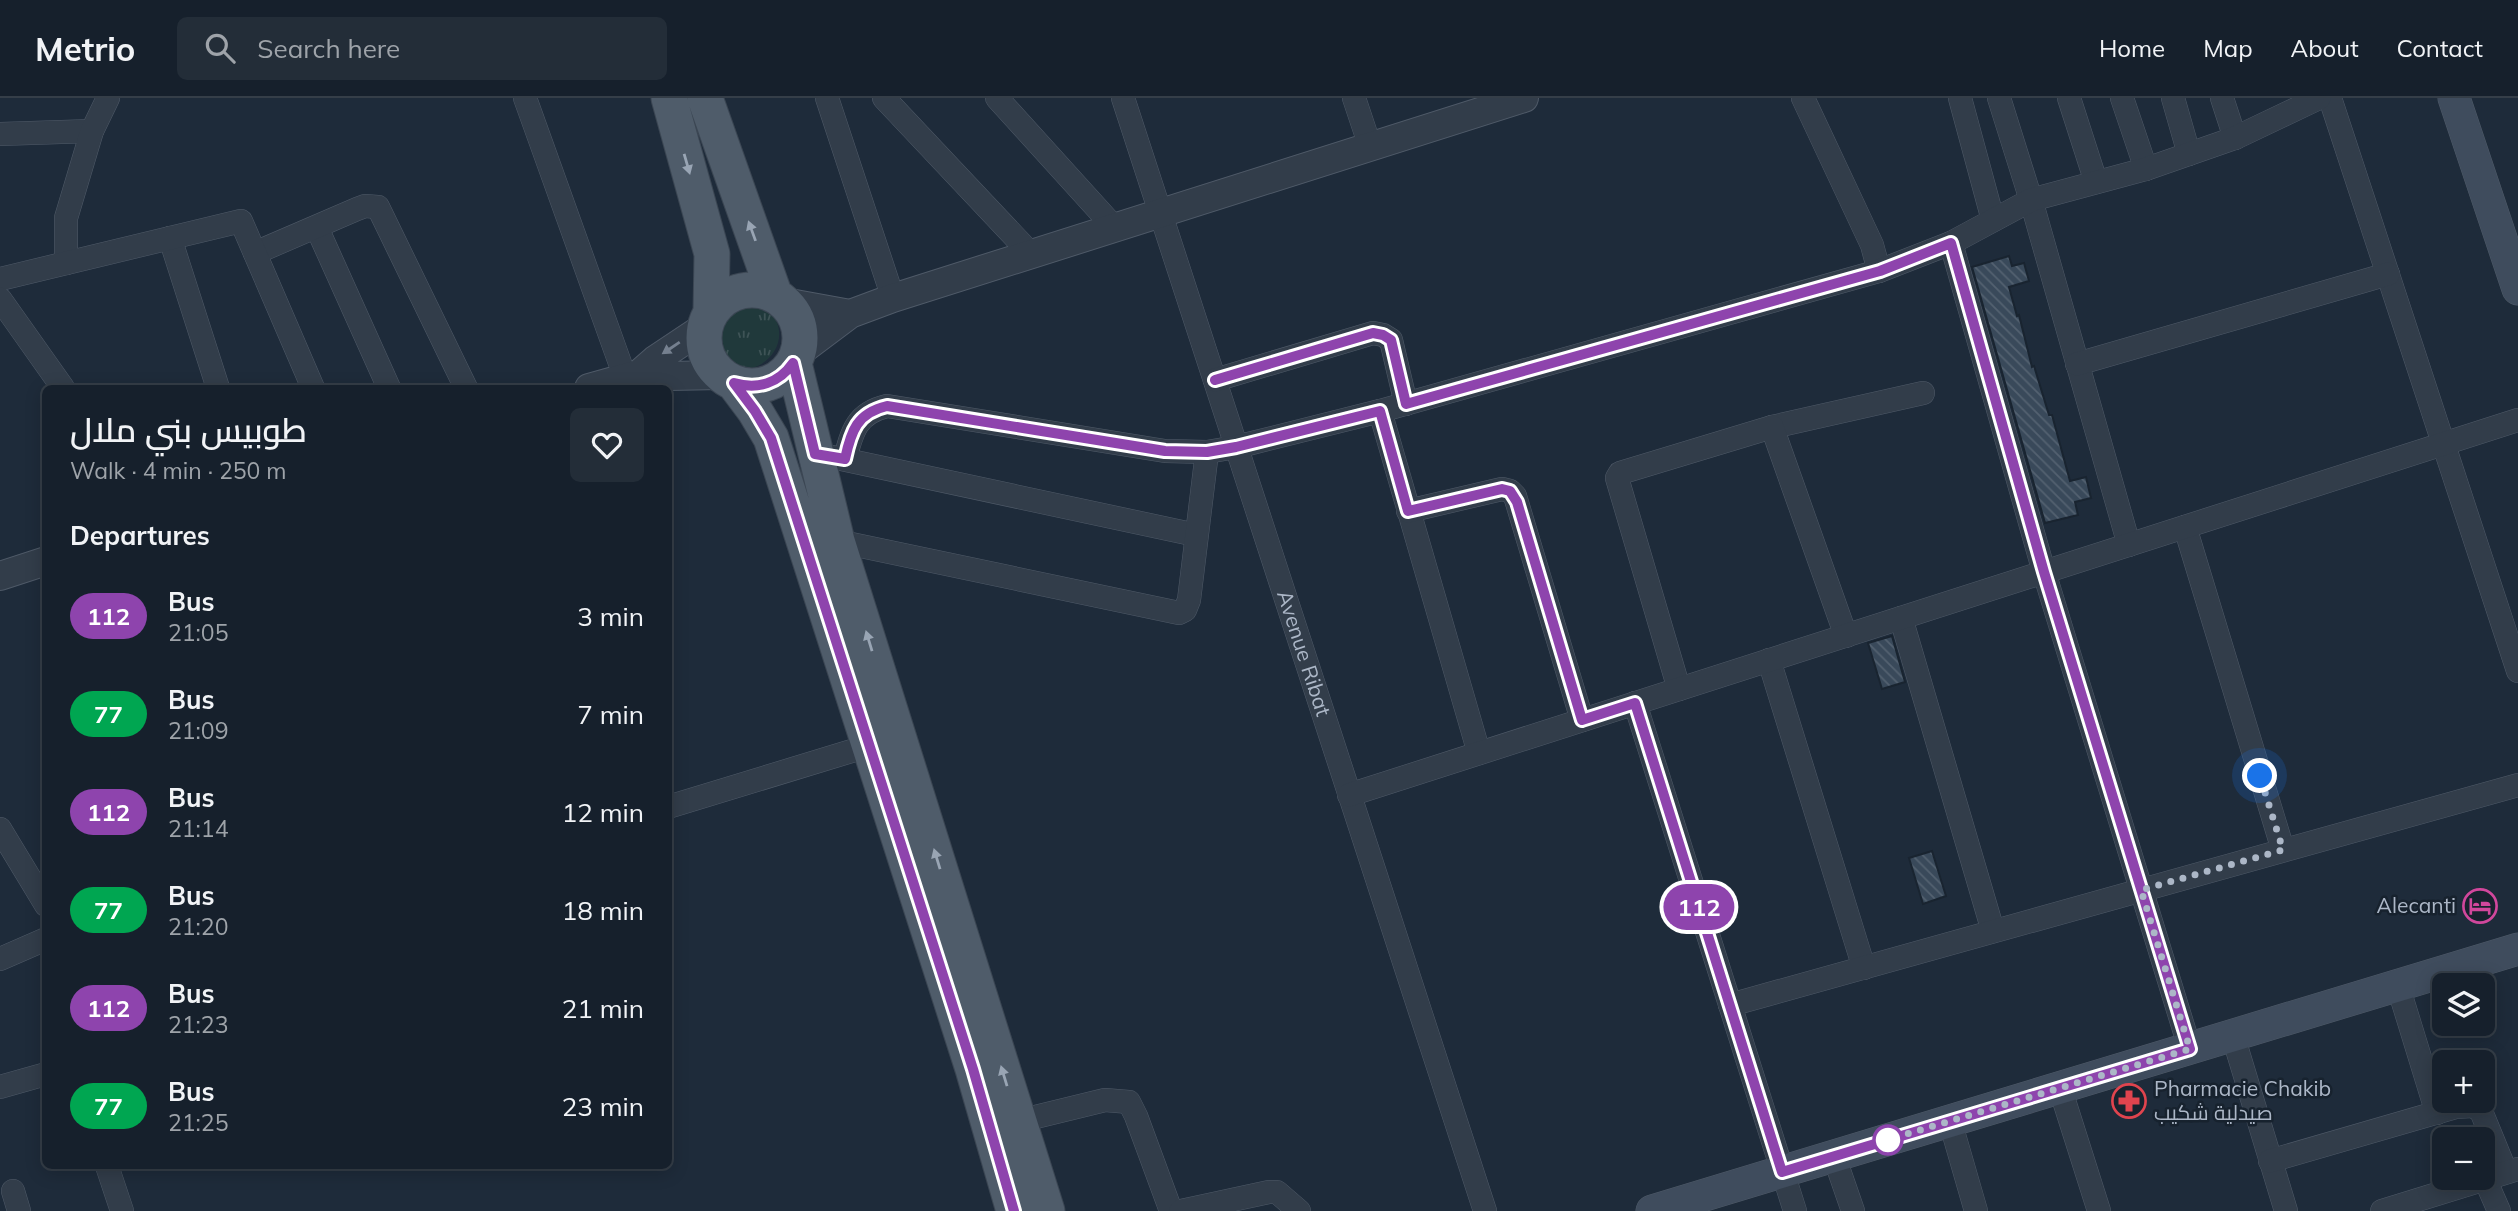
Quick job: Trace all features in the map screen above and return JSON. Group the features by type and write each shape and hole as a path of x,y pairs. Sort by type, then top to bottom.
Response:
{"main road":[{"path":"669,98 712,254 708,319 704,339 706,353 712,365 728,379 755,411 771,438 973,1069 1014,1211"},
{"path":"705,98 780,299 791,310 800,331 796,358 830,457 837,541 1046,1211"},
{"path":"2454,98 2518,289"},
{"path":"708,319 719,303 740,291 752,289 780,299"},
{"path":"728,379 744,386 763,386 780,377 796,358"},
{"path":"1652,1211 2518,950"}],"street":[{"path":"66,263 66,218 92,131 108,98"},
{"path":"525,98 632,375"},
{"path":"827,98 893,298"},
{"path":"884,98 1030,253"},
{"path":"997,98 1114,227"},
{"name":"Avenue Ribat","path":"1123,98 1485,1211"},
{"path":"1354,98 1370,146"},
{"path":"796,358 850,314 893,298 1524,98"},
{"path":"1803,98 1872,245 1880,271"},
{"path":"1960,98 1993,220"},
{"path":"1999,98 2031,200 2129,545"},
{"path":"2070,98 2096,182"},
{"path":"2122,98 2146,169"},
{"path":"2173,98 2189,154"},
{"path":"2222,98 2235,138"},
{"path":"830,457 859,421 876,409 887,406 1165,451 1207,452 1236,447 1406,404 1880,271 1951,243 2031,200 2146,169 2235,138 2274,108 2319,98"},
{"path":"2330,98 2518,671"},
{"path":"0,134 92,131"},
{"path":"255,253 357,209 377,207 465,385"},
{"path":"0,279 242,221 312,385"},
{"path":"317,228 388,385"},
{"path":"170,238 217,385"},
{"path":"1951,243 2044,572 2190,1049"},
{"path":"2077,364 2388,274"},
{"path":"0,299 61,385"},
{"path":"780,299 850,314"},
{"path":"599,385 632,375 708,319"},
{"path":"1215,380 1373,333 1391,340 1406,404"},
{"path":"632,375 728,379"},
{"path":"1679,689 1617,478 1620,472 1772,427 1923,393"},
{"path":"1380,411 1479,753"},
{"path":"1349,795 2518,420"},
{"path":"1772,427 1846,636"},
{"path":"837,541 1179,613 1185,610 1189,600 1207,452"},
{"path":"830,457 1196,535"},
{"path":"1408,511 1502,489 1515,496 1582,720"},
{"path":"2185,527 2283,850"},
{"path":"0,576 42,562"},
{"path":"1901,618 1993,932"},
{"path":"1769,660 1864,968"},
{"path":"1635,703 1795,1211"},
{"path":"672,806 868,746"},
{"path":"1730,1005 2518,785"},
{"path":"0,829 42,898"},
{"path":"0,959 42,941"},
{"path":"2398,986 2432,1097"},
{"path":"2233,1036 2286,1211"},
{"path":"0,1087 42,1075"},
{"path":"2060,1088 2099,1211"},
{"path":"1019,1121 1105,1100 1129,1102 1171,1211"},
{"path":"2270,1161 2437,1113"},
{"path":"2482,1113 2503,1173 2499,1211"},
{"path":"1950,1121 1976,1211"},
{"path":"1834,1156 1853,1211"},
{"path":"108,1169 122,1211"},
{"path":"2382,1211 2503,1173"},
{"path":"1181,1211 1269,1192 1277,1192 1298,1211"}],"green space":[{"path":"739,298 750,299 764,306 775,318 779,332 777,345 771,356 749,369 724,365 713,355 706,342 708,331 721,305"}],"building":[{"path":"2009,256 2012,266 2024,263 2029,281 2009,287 2032,367 2034,366 2049,415 2052,415 2070,481 2086,477 2091,498 2075,502 2078,515 2045,523 1972,267"},
{"path":"1892,636 1905,682 1882,689 1868,643"},
{"path":"1932,851 1946,896 1923,904 1909,858"}],"bus line":[{"name":"112","path":"1014,1211 973,1069 771,438 734,383 763,386 788,371 793,363 815,454 845,459 851,434 859,421 876,409 887,406 1165,451 1207,452 1380,411 1408,511 1502,489 1510,491 1517,502 1582,720 1635,703 1782,1172 2190,1049 2044,572 1951,243 1880,271 1406,404 1391,340 1373,333 1215,380"}],"place":[{"name":"Alecanti","path":"2480,906"},
{"name":"Pharmacie Chakib صيدلية شكيب","path":"2129,1101"}],"route":[{"path":"1888,1140 1880,1142 2190,1049 2141,890 2283,850 2260,776"}]}
